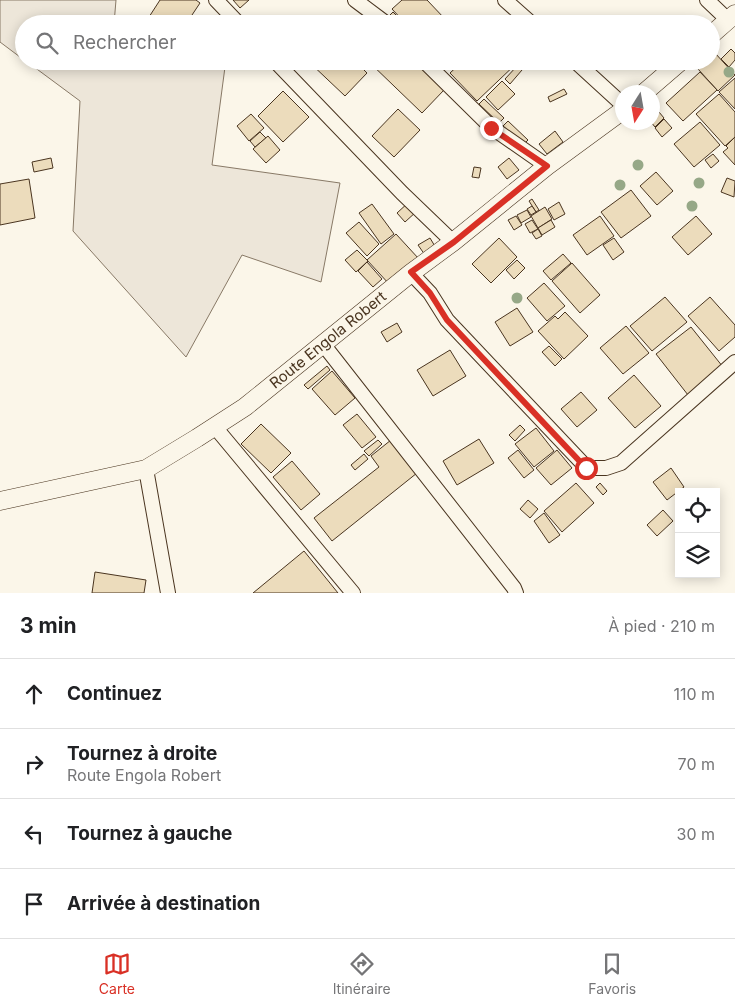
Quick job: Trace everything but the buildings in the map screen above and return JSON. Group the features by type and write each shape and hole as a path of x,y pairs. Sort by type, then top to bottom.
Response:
{"street":[{"path":"216,0 230,15"},
{"path":"355,0 375,15"},
{"path":"505,0 522,15"},
{"path":"707,0 732,17 720,27"},
{"path":"284,70 402,193 454,242"},
{"path":"433,70 491,128 547,166"},
{"path":"584,70 615,98"},
{"path":"653,85 671,70"},
{"name":"Route Engola Robert","path":"0,501 146,469 215,427 245,407 411,272 454,242 547,166 615,116"},
{"path":"411,272 430,293 447,320 586,468 606,468 621,463 735,362"},
{"path":"323,344 516,593"},
{"path":"215,427 353,593"},
{"path":"146,469 168,593"}],"shaded area":[{"path":"0,0 116,0 115,15 15,15 15,53 0,42"},
{"path":"38,70 225,70 212,165 340,183 321,282 242,255 186,357 73,231 80,101"}],"route":[{"path":"491,128 547,166 454,242 411,272 430,293 447,320 586,468"}]}
